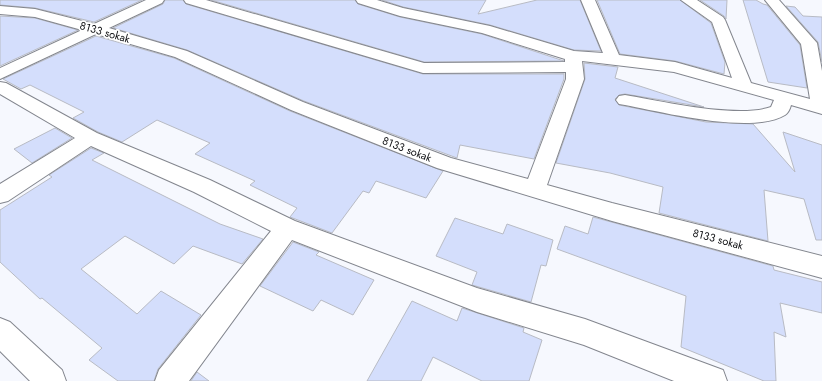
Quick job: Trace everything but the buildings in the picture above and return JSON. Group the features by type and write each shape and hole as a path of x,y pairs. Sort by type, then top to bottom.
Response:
{"street":[{"path":"0,74 157,0"},
{"path":"191,0 423,68 613,59 675,67 821,108 809,43 772,0"},
{"path":"363,0 405,6 484,29 574,62"},
{"path":"588,0 613,59"},
{"path":"688,0 718,20 744,86"},
{"path":"231,12 244,4"},
{"name":"8133 sokak","path":"0,10 29,7 94,29 181,54 297,106 444,163 612,212 822,267"},
{"path":"535,189 574,79 574,62"},
{"path":"0,87 90,138 202,186 287,228 477,300 585,332 712,381"},
{"path":"624,100 730,117 768,115 779,110 782,106 784,97"},
{"path":"0,195 90,138"},
{"path":"170,381 287,228"},
{"path":"0,331 51,381"}]}
